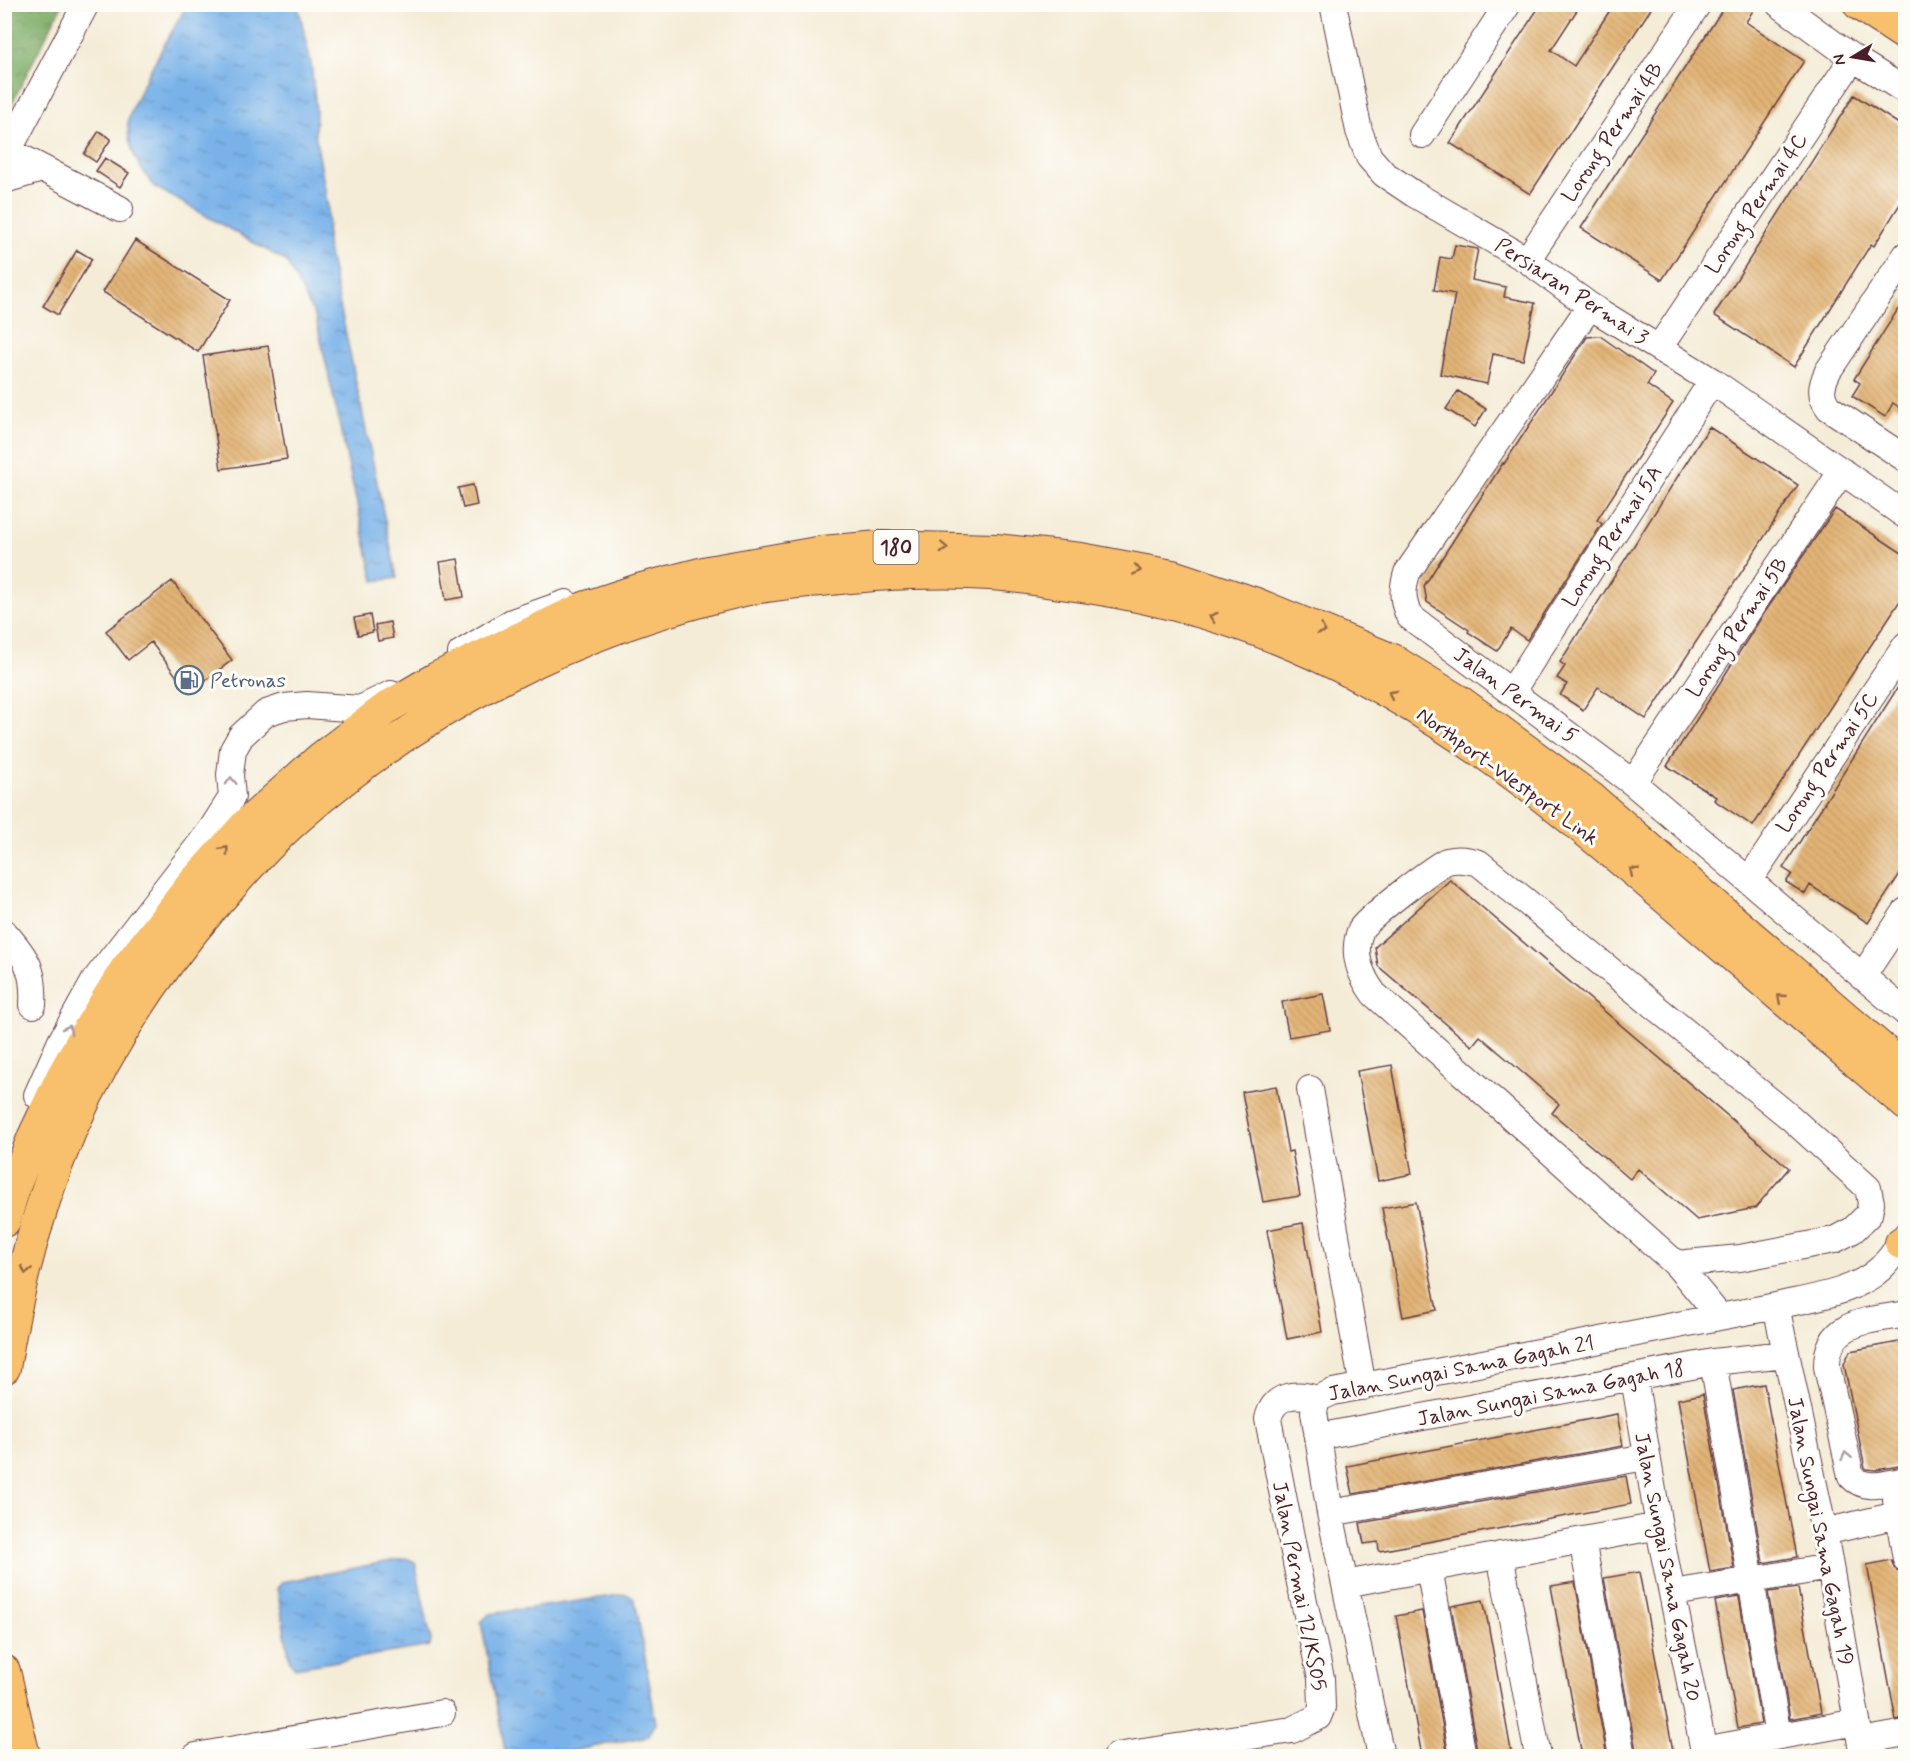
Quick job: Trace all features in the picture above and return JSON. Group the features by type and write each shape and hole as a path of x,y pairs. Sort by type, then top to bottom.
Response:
{"main road":[{"path":"1859,4 1905,35"},
{"name":"Northport-Westport Link","path":"8,1211 34,1136 62,1077 126,969 191,886 248,823 321,758 388,707 437,678 584,608 642,589 708,572 823,552 879,547 996,550 1081,559 1172,576 1256,604 1390,659 1460,702 1592,799 1900,1062"},
{"name":"Northport-Westport Link","path":"4,1368 39,1213 71,1130 102,1067 136,1009 176,950 252,862 293,822 366,761 447,707 506,674 570,645 642,618 749,589 802,582 923,573 989,574 1158,599 1292,644 1376,684 1460,735 1548,800 1905,1104"},
{"path":"1812,1024 1905,1125"},
{"path":"4,1671 24,1756"}],"street":[{"path":"86,4 7,155 44,170 120,209"},
{"name":"Persiaran Permai 3","path":"1333,4 1359,131 1369,157 1384,174 1527,260 1590,306 1712,381 1905,516"},
{"path":"1422,135 1508,4"},
{"name":"Lorong Permai 4B","path":"1527,260 1698,4"},
{"path":"1779,4 1853,58 1905,91"},
{"name":"Lorong Permai 4C","path":"1659,348 1853,58"},
{"path":"28,114 44,170"},
{"path":"4,180 44,170"},
{"path":"1905,255 1828,371 1821,390 1823,399 1830,408 1905,459"},
{"name":"Jalan Permai 5","path":"1590,306 1407,573 1402,600 1408,616 1633,783 1905,1013"},
{"name":"Lorong Permai 5A","path":"1512,692 1712,381"},
{"name":"Lorong Permai 5B","path":"1633,783 1842,471"},
{"path":"8,1211 15,1145 62,1041 94,980 211,830 232,797 230,776 233,750 241,736 266,713 284,707 307,705 360,710 388,696 512,622 648,575 707,560 766,552 845,550"},
{"name":"Lorong Permai 5C","path":"1749,880 1905,645"},
{"path":"1676,1264 1740,1258 1834,1239 1853,1230 1869,1214 1871,1203 1868,1188 1791,1118 1479,863 1464,859 1447,861 1432,869 1362,927 1357,942 1357,957 1363,978 1374,994 1676,1264 1720,1317"},
{"path":"1862,977 1905,911"},
{"path":"4,932 22,952 31,969 34,987 33,1005"},
{"path":"1310,1089 1363,1387"},
{"name":"Jalan Sungai Sama Gagah 21","path":"1381,1756 1330,1513 1314,1412 1317,1398 1333,1392 1776,1306 1827,1294 1857,1284 1880,1269 1904,1239"},
{"name":"Jalan Sungai Sama Gagah 19","path":"1776,1306 1824,1532 1860,1740"},
{"path":"1905,1314 1856,1323 1844,1329 1833,1340 1827,1356 1827,1367 1851,1476 1856,1482 1867,1486 1900,1481 1905,1559"},
{"name":"Jalan Sungai Sama Gagah 18","path":"1317,1437 1713,1362 1785,1354"},
{"path":"1713,1362 1778,1736"},
{"name":"Jalan Sungai Sama Gagah 20","path":"1634,1378 1659,1526 1704,1753"},
{"name":"Jalan Permai 12/KS05","path":"1116,1756 1292,1730 1317,1717 1323,1707 1321,1678 1268,1419 1273,1405 1284,1398 1299,1395 1317,1398"},
{"path":"1330,1513 1646,1456"},
{"path":"1824,1532 1901,1514"},
{"path":"1345,1584 1659,1526"},
{"path":"1582,1540 1622,1756"},
{"path":"1500,1555 1538,1756"},
{"path":"1673,1593 1830,1567"},
{"path":"1429,1568 1463,1756"},
{"path":"196,1756 442,1713"},
{"path":"1704,1753 1778,1736 1860,1740 1905,1733"}],"green space":[{"path":"4,5 62,5 5,117"}],"water":[{"path":"187,5 295,5 299,10 311,63 316,110 315,133 328,207 327,244 397,578 374,581 316,318 286,261 155,187 139,166 130,143 128,125 136,100"},
{"path":"406,1558 415,1562 431,1640 430,1646 295,1668 290,1661 277,1588 283,1582"},
{"path":"626,1594 635,1599 656,1723 648,1736 546,1756 506,1756 481,1622 490,1614"}],"building":[{"path":"1541,4 1581,4 1551,50 1574,66 1614,4 1654,4 1530,194 1450,143"},
{"path":"1726,4 1757,4 1746,22 1804,61 1662,280 1581,228"},
{"path":"1854,95 1905,128 1905,196 1874,246 1871,244 1794,367 1714,315"},
{"path":"99,131 111,139 96,162 84,154"},
{"path":"105,158 129,173 120,187 96,171"},
{"path":"135,240 230,300 198,352 103,292"},
{"path":"1455,245 1478,249 1472,280 1506,287 1504,297 1535,303 1523,360 1493,354 1487,384 1440,374 1455,294 1434,290 1440,257 1452,259"},
{"path":"77,250 92,259 58,315 43,306"},
{"path":"1905,298 1905,411 1893,403 1885,417 1852,396 1860,383 1854,379"},
{"path":"1600,336 1654,374 1647,385 1673,403 1597,520 1602,524 1527,640 1511,629 1497,651 1427,602 1424,586 1587,337"},
{"path":"268,346 287,459 221,469 203,356"},
{"path":"1458,391 1486,409 1475,427 1446,409"},
{"path":"1709,427 1798,485 1646,719 1598,687 1583,710 1560,695 1567,684 1557,678 1565,666 1560,662"},
{"path":"473,485 477,505 463,508 458,488"},
{"path":"1835,509 1905,555 1905,593 1753,826 1714,800 1716,797 1667,766 1761,618"},
{"path":"458,559 464,597 446,600 440,562"},
{"path":"172,581 232,660 189,693 151,642 128,660 106,631"},
{"path":"370,615 373,632 358,635 354,618"},
{"path":"390,622 393,638 378,641 375,625"},
{"path":"1905,676 1905,866 1868,923 1810,885 1805,894 1786,882 1792,874 1783,868"},
{"path":"1450,880 1789,1168 1755,1208 1697,1220 1638,1169 1630,1179 1552,1113 1559,1104 1480,1036 1472,1046 1378,966 1375,947"},
{"path":"1323,994 1330,1030 1289,1037 1282,1002"},
{"path":"1392,1065 1412,1174 1378,1181 1357,1071"},
{"path":"1276,1086 1288,1152 1292,1151 1300,1196 1263,1202 1242,1092"},
{"path":"1416,1202 1437,1310 1403,1317 1382,1208"},
{"path":"1303,1223 1322,1332 1287,1339 1267,1230"},
{"path":"1905,1341 1905,1465 1876,1470 1867,1469 1844,1364 1850,1351"},
{"path":"1764,1384 1797,1557 1763,1563 1733,1390"},
{"path":"1703,1394 1734,1568 1710,1572 1678,1399"},
{"path":"1617,1414 1623,1446 1353,1494 1347,1466"},
{"path":"1626,1476 1631,1504 1379,1551 1378,1542 1364,1544 1360,1523"},
{"path":"1891,1560 1895,1569 1902,1573 1905,1592 1905,1718 1896,1720 1867,1565"},
{"path":"1639,1572 1674,1756 1637,1756 1604,1578"},
{"path":"1575,1582 1607,1756 1582,1756 1551,1586"},
{"path":"1798,1588 1821,1713 1790,1719 1768,1592"},
{"path":"1739,1597 1761,1724 1738,1728 1715,1601"},
{"path":"1483,1600 1512,1756 1478,1756 1451,1606"},
{"path":"1422,1611 1448,1756 1422,1756 1396,1616"}],"place":[{"name":"Petronas","path":"189,680"}]}
